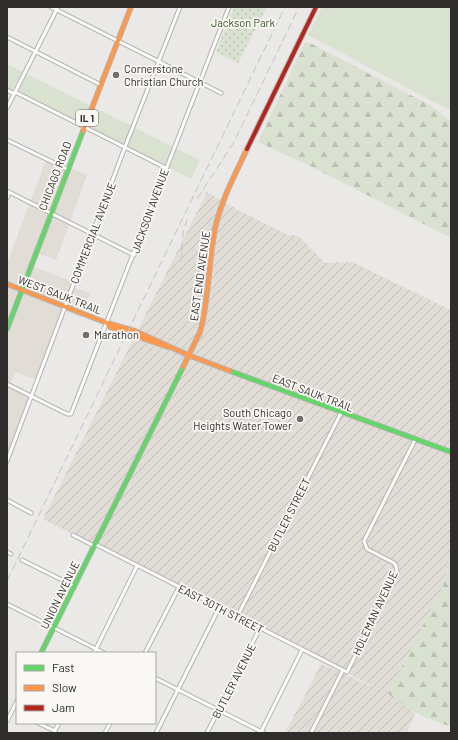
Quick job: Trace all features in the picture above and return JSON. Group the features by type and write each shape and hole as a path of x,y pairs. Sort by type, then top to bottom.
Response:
{"main road":[{"name":"CHICAGO ROAD","path":"7,329 67,169 131,7"},
{"name":"EAST END AVENUE","path":"94,545 200,332 207,308 213,240 218,214 227,190 316,7"},
{"name":"WEST SAUK TRAIL","path":"7,284 107,323 112,323 126,331"},
{"name":"EAST SAUK TRAIL","path":"126,331 162,342 170,348 188,355 341,413 451,452"},
{"name":"UNION AVENUE","path":"41,652 94,545"}],"street":[{"path":"51,7 58,9 221,93"},
{"name":"COMMERCIAL AVENUE","path":"7,461 125,147 180,7"},
{"name":"JACKSON AVENUE","path":"31,396 67,414 71,414 229,7"},
{"path":"7,108 58,9"},
{"path":"7,37 101,84"},
{"path":"7,90 166,168"},
{"path":"7,140 67,169"},
{"path":"7,198 8,191 134,255"},
{"path":"7,384 31,396"},
{"name":"BUTLER STREET","path":"237,617 341,413"},
{"name":"HOLEMAN AVENUE","path":"347,672 397,572 394,563 367,549 364,542 415,440"},
{"path":"7,500 31,513"},
{"name":"EAST 30TH STREET","path":"73,536 137,566 347,672"},
{"path":"22,560 74,586"},
{"path":"94,652 137,566"},
{"path":"146,652 179,587"},
{"path":"7,604 102,652"},
{"path":"156,733 219,608"},
{"name":"BUTLER AVENUE","path":"207,733 260,628"},
{"path":"156,679 261,732 302,650"},
{"path":"311,733 342,670"},
{"path":"7,721 16,703"},
{"path":"12,711 16,713"},
{"path":"40,724 54,732"},
{"path":"105,733 110,724"}],"shaded area":[{"path":"47,157 87,175 56,260 39,254 34,267 71,281 70,286 90,293 82,318 65,311 38,380 15,372 11,383 33,394 7,467 7,263"},
{"path":"207,192 236,209 288,235 299,236 325,263 352,262 451,310 451,546 444,584 388,694 416,711 407,733 285,733 321,664 376,688 43,519"}],"green space":[{"name":"Jackson Park","path":"234,7 267,7 238,63 216,52"},
{"path":"322,7 451,8 451,111 308,35"},
{"path":"305,42 310,43 430,105 451,121 451,238 310,166 258,142"},
{"path":"7,64 23,72 12,90 7,88"},
{"path":"27,74 200,160 191,179 18,92"},
{"path":"451,546 451,727 422,716 388,694 444,584"}],"railway":[{"path":"7,581 285,7"},
{"path":"197,199 234,142 299,7"},
{"path":"181,262 183,233 187,220"}],"traffic: fast":[{"path":"7,329 83,131"},
{"path":"41,652 183,367"},
{"path":"230,371 451,452"}],"traffic: slow":[{"path":"83,131 131,7"},
{"path":"183,367 200,332 203,320 213,240 218,218 229,188 247,149"},
{"path":"7,284 107,323 135,331 188,355 230,371"},
{"path":"107,323 110,327 168,347"}],"traffic: jam":[{"path":"247,149 316,7"}],"place":[{"name":"Cornerstone Christian Church","path":"116,75"},
{"name":"Marathon","path":"86,335"},
{"name":"South Chicago Heights Water Tower","path":"300,419"}]}
